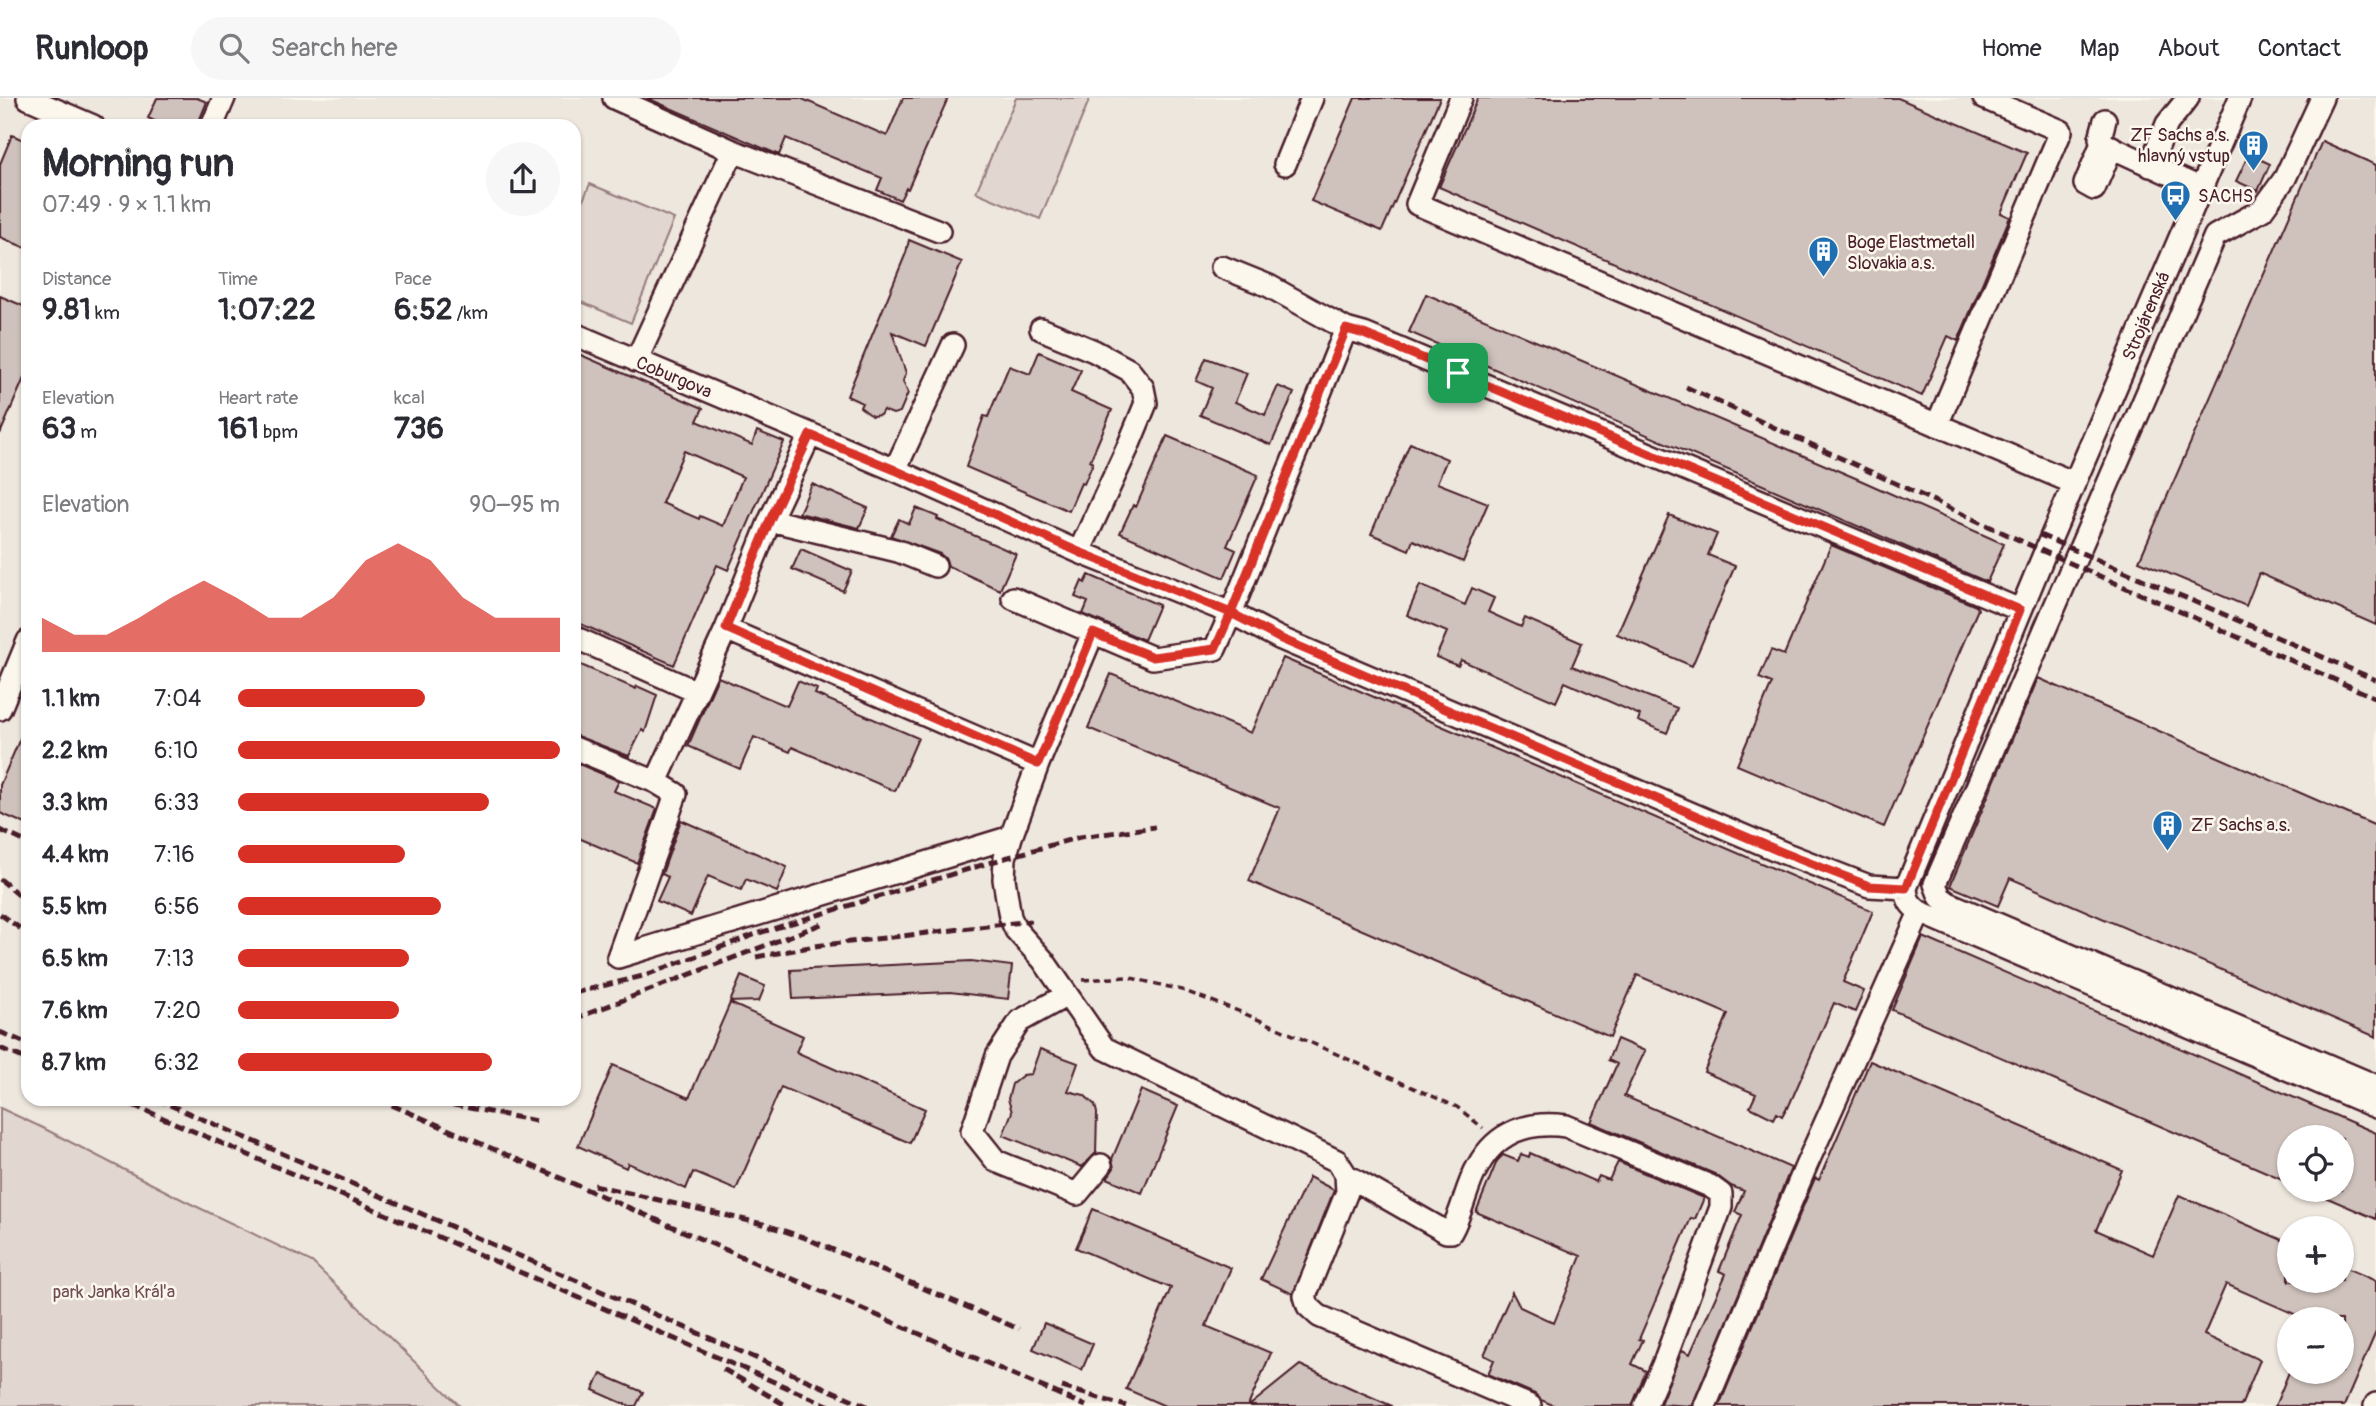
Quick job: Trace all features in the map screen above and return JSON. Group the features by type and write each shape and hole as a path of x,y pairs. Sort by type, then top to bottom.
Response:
{"street":[{"path":"28,98 77,119"},
{"path":"215,119 224,98"},
{"path":"614,98 733,151 939,231"},
{"path":"1285,164 1312,98"},
{"path":"1461,98 1417,204 2074,483"},
{"path":"1937,425 2061,131 1984,98"},
{"path":"2150,166 2167,124 2188,98"},
{"name":"Strojárenská","path":"1906,888 2052,534 2240,98"},
{"path":"2322,98 2285,178 2262,209 2216,236 1935,884 1940,897 1948,903 2376,1086"},
{"path":"2105,120 2100,138 2107,145 2200,188"},
{"path":"636,361 733,151"},
{"path":"1222,267 1269,286 1346,329 1364,334 2020,610"},
{"path":"1041,329 1094,351 1129,370 1143,388 1146,403 1079,552"},
{"path":"1013,598 1153,657 1215,649 1346,329"},
{"name":"Coburgova","path":"581,337 895,470 1079,552 1231,613 1279,638 1784,853 1869,886 1906,888"},
{"path":"895,470 953,345"},
{"path":"656,782 810,435"},
{"path":"770,520 898,551 935,566"},
{"path":"726,628 1038,764"},
{"path":"1093,633 1038,764 1005,858 1004,879 1010,917 1016,930 1043,960 1104,1048 1338,1161 1346,1175 1347,1192 1304,1296 1308,1306 1319,1316 1530,1406"},
{"path":"581,640 697,692"},
{"path":"0,709 21,658"},
{"path":"581,751 656,782 676,794 618,957 1011,837"},
{"path":"1906,888 1911,906 1920,912 2376,1107"},
{"path":"1705,1406 1806,1166 1920,912"},
{"path":"1064,991 1020,1021 997,1056 972,1131 996,1161 1077,1194 1101,1165"},
{"path":"1346,1175 1446,1233 1451,1232 1478,1165 1508,1134 1525,1126 1545,1123 1566,1126 1710,1186 1721,1194 1721,1207 1663,1365 1645,1406"}],"path":[{"path":"1064,991 1082,981 1127,977 1182,990 1241,1012 1457,1107 1480,1124 1494,1147"}],"shaded area":[{"path":"0,98 2376,98 2376,1406 460,1406 311,1262 0,1108"}],"green space":[{"path":"1016,98 1090,98 1040,219 976,192"},
{"path":"590,184 674,219 631,323 581,302 581,205"},
{"name":"park Janka Kráľa","path":"0,1108 312,1262 460,1406 0,1406"}],"building":[{"path":"157,98 197,98 207,102 200,119 148,118"},
{"path":"647,98 800,98 887,136 903,98 948,98 908,189 906,188 900,200 877,190 882,178 786,138 779,155"},
{"path":"1355,98 1440,98 1382,231 1311,201"},
{"name":"Boge Elastmetall Slovakia a.s.","path":"1478,98 1898,98 2027,153 2001,213 2010,217 1958,341 1948,336 1922,396 1439,187"},
{"path":"12,135 21,139 21,246 0,237 0,164"},
{"path":"2322,141 2376,165 2376,625 2259,573 2246,606 2139,561"},
{"name":"ZF Sachs a.s. hlavný vstup","path":"2249,154 2270,164 2258,191 2236,181"},
{"path":"909,240 962,262 926,346 892,332 906,373 903,381 908,393 900,412 893,414 883,410 880,415 872,416 860,407 862,403 847,396"},
{"path":"1426,294 2004,544 1987,582 1409,332"},
{"path":"0,296 21,305 21,385 0,434"},
{"path":"1039,352 1081,370 1071,392 1112,410 1090,461 1093,463 1069,511 966,467 984,416 988,417 1009,366 1030,374"},
{"path":"581,355 703,408 697,421 752,445 757,431 784,442 728,570 717,565 674,665 581,624","holes":["684,451 743,477 723,526 662,503"]},
{"path":"1206,358 1247,373 1235,402 1265,415 1278,386 1294,393 1271,445 1200,415 1212,388 1196,381"},
{"path":"1167,436 1258,475 1227,546 1236,550 1224,578 1120,533 1133,505 1136,507"},
{"path":"1410,443 1447,459 1437,483 1488,503 1463,562 1413,540 1409,550 1371,534"},
{"path":"812,484 868,508 859,528 799,513"},
{"path":"916,508 1016,554 1000,590 948,566 946,559 940,554 891,536 899,519 909,524"},
{"path":"1669,515 1717,534 1708,555 1735,566 1692,666 1617,634"},
{"path":"1831,545 1978,609 1884,827 1737,765 1772,683 1759,678 1771,650 1784,655"},
{"path":"801,549 852,571 843,591 792,569"},
{"path":"1089,575 1159,605 1144,640 1083,614 1088,602 1075,597 1082,581 1085,583"},
{"path":"1420,585 1465,605 1472,588 1494,598 1488,612 1521,627 1525,618 1582,643 1572,666 1677,708 1667,733 1638,721 1640,715 1565,682 1556,702 1461,660 1458,666 1436,657 1447,632 1407,615"},
{"path":"1283,658 1873,911 1843,982 1864,991 1855,1012 1834,1003 1788,1108 1782,1116 1777,1113 1774,1119 1750,1107 1756,1094 1704,1072 1728,1014 1637,975 1610,1037 1249,881 1280,808 1088,728 1111,674 1251,733"},
{"path":"581,665 636,689 637,686 657,695 645,732 642,730 629,756 581,738"},
{"path":"718,677 787,706 798,681 817,689 815,694 918,738 895,791 792,747 790,752 754,737 740,769 688,746"},
{"name":"ZF Sachs a.s.","path":"2038,678 2376,826 2376,1037 2010,878 1998,906 1950,886"},
{"path":"21,736 21,822 0,813 0,785"},
{"path":"581,765 619,781 614,791 657,809 637,863 581,839"},
{"path":"681,820 787,867 777,892 746,879 741,890 708,876 691,916 657,901 668,877 662,874"},
{"path":"1923,937 2376,1133 2376,1219 2337,1202 2354,1202 2354,1125 2277,1125 2277,1177 1892,1010"},
{"path":"971,961 1012,966 1008,999 950,992 793,999 791,970"},
{"path":"741,976 765,986 759,1001 730,1002"},
{"path":"730,1003 803,1036 796,1052 925,1109 910,1143 781,1087 736,1190 693,1172 686,1189 628,1163 626,1168 578,1146 613,1065 689,1098"},
{"path":"1617,1039 1645,1051 1624,1096 1791,1168 1692,1406 1660,1404 1682,1350 1690,1354 1726,1274 1719,1271 1742,1215 1735,1212 1744,1191 1731,1186 1715,1174 1591,1122 1617,1064 1608,1060"},
{"path":"1040,1049 1078,1063 1068,1091 1084,1095 1095,1105 1096,1153 1082,1167 1003,1135 1012,1112 1008,1099 1012,1084 1023,1075 1031,1074"},
{"path":"1870,1061 2122,1170 2096,1230 2153,1255 2179,1195 2277,1238 2277,1293 2354,1293 2354,1271 2376,1281 2376,1332 2354,1383 2354,1307 2278,1307 2226,1284 2204,1335 2260,1360 2241,1406 1719,1406 1815,1178 1819,1180"},
{"path":"1141,1090 1178,1106 1142,1193 1107,1178 1114,1168 1112,1159"},
{"path":"1530,1153 1596,1182 1599,1176 1609,1180 1618,1162 1704,1198 1695,1219 1691,1218 1639,1339 1643,1340 1632,1364 1646,1371 1632,1406 1555,1406 1535,1394 1488,1374 1494,1360 1484,1355 1512,1292 1520,1307 1554,1323 1581,1256 1476,1212 1497,1161 1503,1155 1518,1161 1521,1154 1529,1157"},
{"path":"1309,1177 1334,1190 1293,1294 1261,1279"},
{"path":"1093,1209 1231,1268 1206,1326 1271,1353 1248,1406 1165,1406 1126,1389 1171,1288 1076,1248"},
{"path":"1044,1323 1093,1344 1082,1370 1033,1349"},
{"path":"1300,1365 1351,1388 1392,1406 1249,1406"},
{"path":"601,1374 643,1392 636,1406 629,1406 593,1390"},
{"path":"2284,1384 2354,1384 2344,1406 2275,1406"}],"railway":[{"path":"1686,387 2045,552 2376,698"},
{"path":"2040,535 2376,680"},
{"path":"581,991 643,976 759,933 1005,858 1080,837 1155,827"},
{"path":"0,830 21,840"},
{"path":"0,879 21,897"},
{"path":"0,914 21,929"},
{"path":"756,957 815,946 1031,921"},
{"path":"581,1016 824,923"},
{"path":"0,1032 21,1041"},
{"path":"0,1048 21,1057"},
{"path":"135,1106 830,1406"},
{"path":"172,1106 867,1406"},
{"path":"394,1106 1086,1406"},
{"path":"459,1106 536,1121"},
{"path":"594,1185 763,1224 803,1237 1019,1329"},
{"path":"723,1369 787,1406"},
{"path":"1062,1387 1126,1406"}],"place":[{"name":"ZF Sachs a.s. hlavný vstup","path":"2253,172"},
{"name":"SACHS","path":"2175,223"},
{"name":"Boge Elastmetall Slovakia a.s.","path":"1824,279"},
{"name":"ZF Sachs a.s.","path":"2168,852"}],"route":[{"path":"1458,373 1346,329 1231,613 1215,649 1153,657 1093,633 1038,764 726,628 770,520 810,435 1079,552 1231,613 1279,638 1784,853 1869,886 1906,888 2020,610 1458,373"}]}
